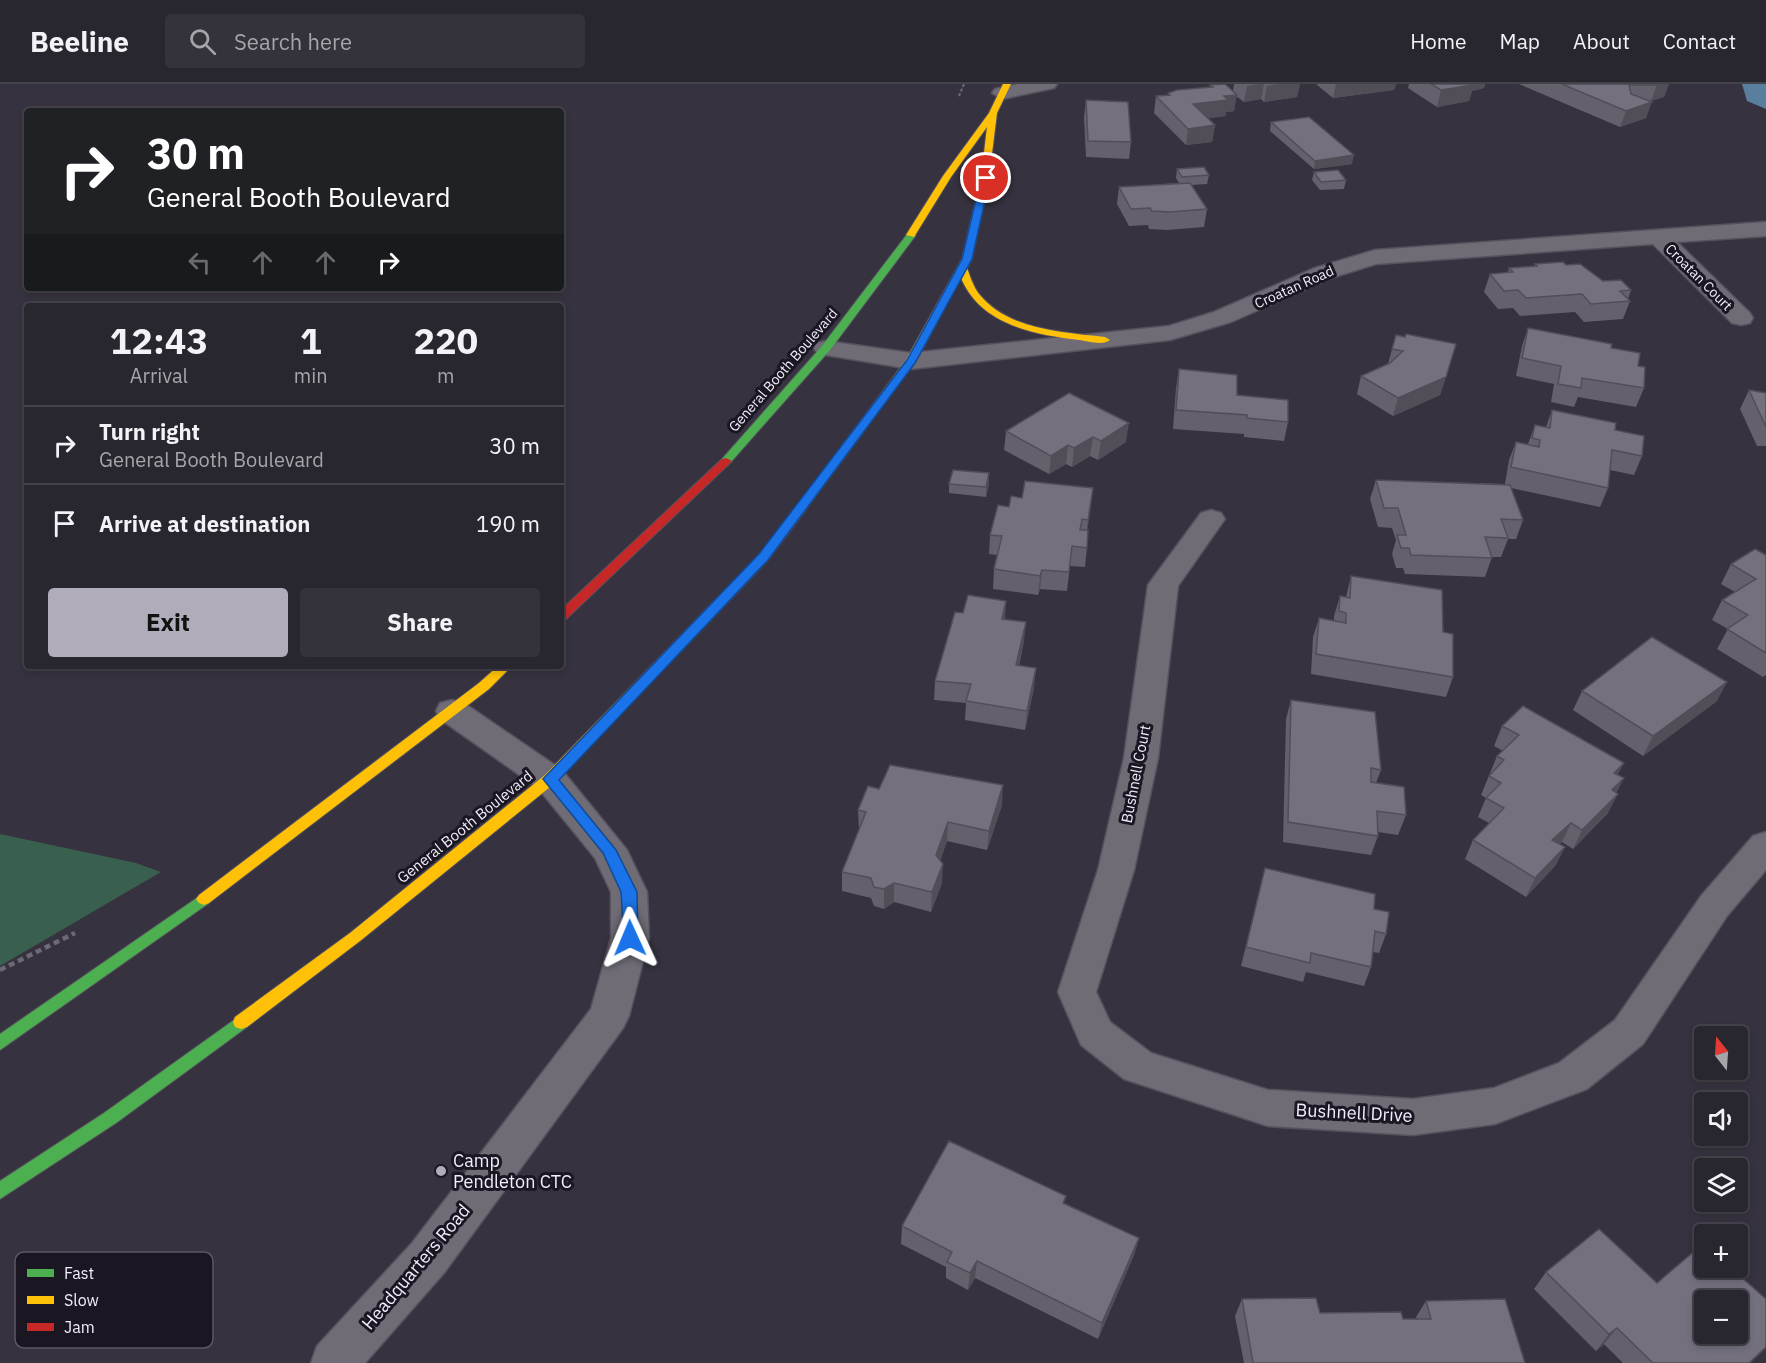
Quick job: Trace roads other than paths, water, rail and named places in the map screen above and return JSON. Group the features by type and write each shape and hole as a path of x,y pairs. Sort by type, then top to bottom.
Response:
{"highway":[{"name":"General Booth Boulevard","path":"564,614 715,473 826,348 903,247 947,176 993,113 1004,88"},
{"name":"General Booth Boulevard","path":"0,1191 110,1118 355,937 550,779 764,557 911,361 967,259 986,178 993,113"},
{"path":"962,268 976,296 1002,317 1036,328 1105,340"},
{"path":"0,1043 250,866 452,711 502,669"}],"street":[{"path":"1004,88 1047,84"},
{"name":"Croatan Road","path":"826,348 911,361 1170,333 1204,326 1331,269 1375,257 1766,229"},
{"name":"Croatan Court","path":"1658,236 1741,318"},
{"name":"Bushnell Court","path":"1095,1033 1077,992 1116,870 1141,758 1163,585 1210,519"},
{"name":"Headquarters Road","path":"334,1363 428,1258 609,1016 630,938 629,892 609,850 550,779 452,711"},
{"name":"Bushnell Drive","path":"1095,1033 1138,1066 1268,1108 1413,1117 1495,1106 1573,1076 1629,1032 1714,906 1766,846"}],"water":[{"path":"1742,84 1766,84 1766,109 1747,101"}],"place":[{"name":"Camp Pendleton CTC","path":"441,1171"}]}
